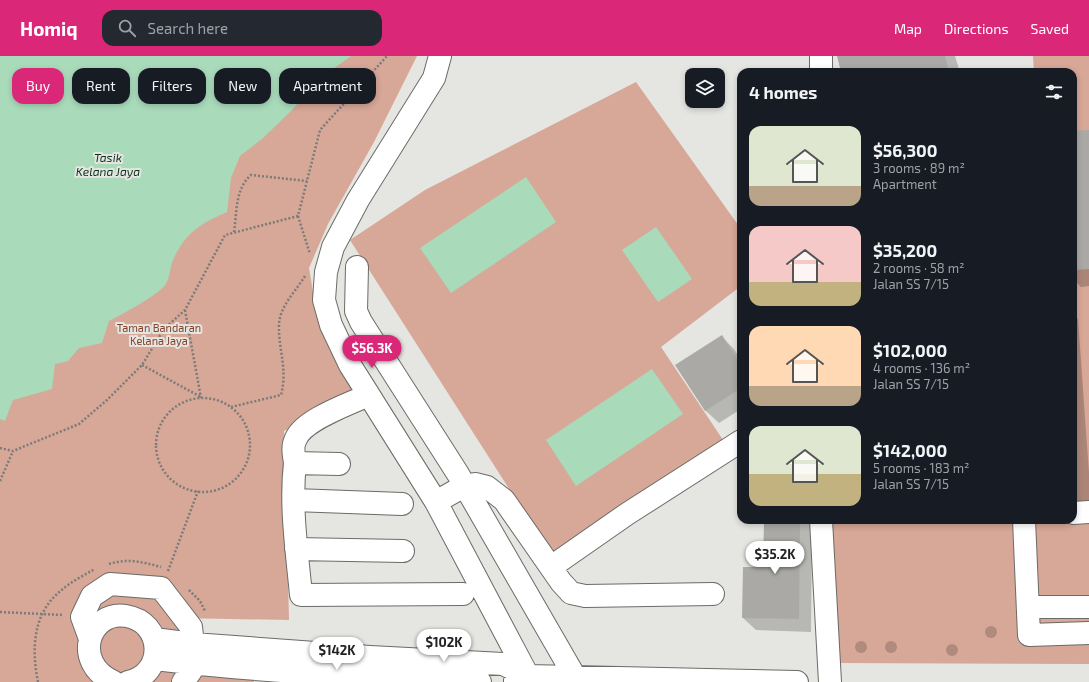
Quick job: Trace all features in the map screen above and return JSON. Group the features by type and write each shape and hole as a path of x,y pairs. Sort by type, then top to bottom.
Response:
{"street":[{"path":"440,56 434,78 358,200 334,246 326,272 324,300 331,326 350,365 368,396 436,502 519,679"},
{"path":"821,56 822,68"},
{"path":"357,267 356,311 361,322 458,474 575,677"},
{"path":"350,365 383,356"},
{"path":"368,396 327,414 302,430 294,441 295,463 293,478 296,549 301,595 463,594"},
{"path":"551,567 627,514 737,444"},
{"path":"295,463 340,464"},
{"path":"436,502 464,486 475,484 487,487 504,500 571,593 585,596 713,594"},
{"path":"294,500 402,504"},
{"path":"1077,513 1089,512"},
{"path":"822,524 830,682"},
{"path":"1024,524 1029,635 1089,633"},
{"path":"296,549 403,551"},
{"path":"90,639 82,617 92,596 110,584 161,588 191,627 190,663"},
{"path":"1028,607 1089,607"},
{"path":"114,682 104,678 96,671 91,662 88,651 90,639 95,629 103,621 114,617 125,616 136,619 146,626 155,649 144,675 128,682"},
{"path":"155,649 190,663 367,672 503,664 519,679 575,677 646,680 797,682"},
{"path":"85,682 91,662"},
{"path":"367,672 406,679 480,682"}],"path":[{"path":"309,261 310,253 298,216 320,130 387,56"},
{"path":"234,232 239,189 243,182 251,175 307,181"},
{"path":"0,448 14,451 79,424 107,400 142,365 164,329 185,310 225,235 298,216"},
{"path":"231,407 281,394 284,381 279,324 284,307 305,276 307,268"},
{"path":"185,310 201,398"},
{"path":"142,365 201,398"},
{"path":"201,398 217,400 231,407 242,418 249,433 250,449 247,463 239,476 227,486 213,491 198,491 184,487 171,479 162,467 157,452 157,436 162,422 172,409 186,401 201,398"},
{"path":"0,481 14,451"},
{"path":"161,588 198,491"},
{"path":"0,612 82,617"},
{"path":"38,682 33,661 35,634 43,614"}],"green space":[{"name":"Taman Bandaran Kelana Jaya","path":"0,56 417,56 374,142 328,224 309,268 314,298 356,396 284,431 289,620 179,618 178,667 252,675 254,682 0,682"},
{"path":"1033,56 1089,56 1089,664 837,663 828,524 1077,524 1077,68 1034,68"},
{"path":"636,82 737,223 737,289 661,347 723,440 554,559 350,240 425,190"}],"water":[{"name":"Tasik Kelana Jaya","path":"0,56 351,56 334,68 279,68 279,104 297,104 263,138 240,156 231,178 227,212 209,220 189,236 173,260 166,284 140,304 109,321 102,343 79,348 68,361 55,364 52,389 13,400 5,421 0,419"},
{"path":"526,177 556,222 451,293 420,248"},
{"path":"656,227 692,279 658,302 622,250"},
{"path":"652,369 683,414 576,486 546,440"}],"building":[{"path":"837,56 945,56 948,68 840,68"},
{"path":"1089,130 1089,269 1077,270 1077,131"},
{"path":"722,335 737,359 737,391 705,411 675,365"},
{"path":"764,524 800,524 799,619 742,618 743,567 763,567"}]}
